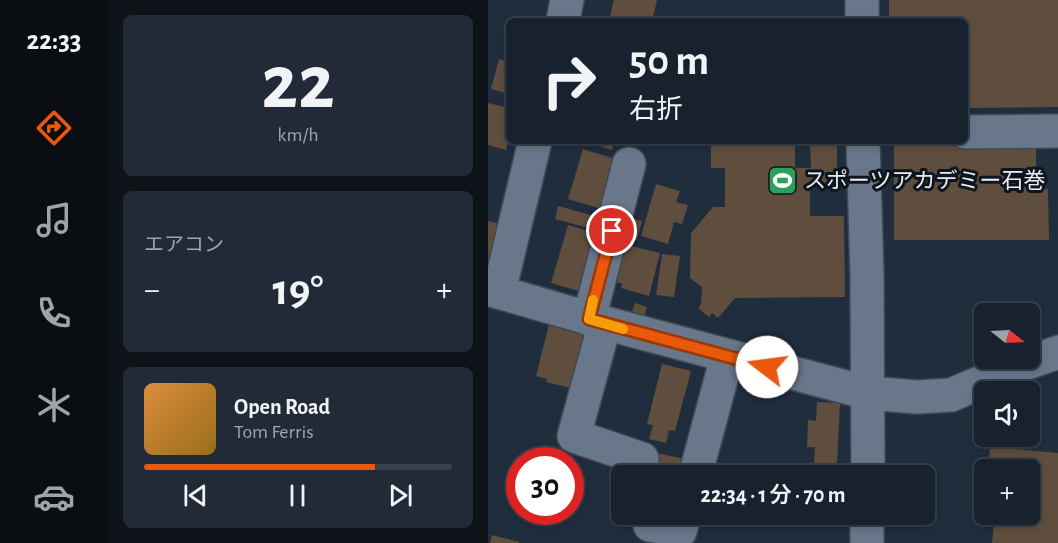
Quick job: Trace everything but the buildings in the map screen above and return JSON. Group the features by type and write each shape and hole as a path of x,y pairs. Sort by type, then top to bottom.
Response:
{"street":[{"path":"564,18 568,0"},
{"path":"862,0 862,18"},
{"path":"968,132 1058,131"},
{"path":"534,144 494,291 727,357 868,393 917,397 951,395 1006,369"},
{"path":"863,144 878,276 868,393 868,465"},
{"path":"629,165 574,436 642,459"},
{"path":"1040,357 1058,352"},
{"path":"698,465 727,357"},
{"path":"650,525 680,531 682,525"},
{"path":"867,525 867,543"}],"slow traffic":[{"path":"593,300 589,319 623,329"}],"place":[{"name":"スポーツアカデミー石巻","path":"783,181"}],"route":[{"path":"612,231 589,319 767,367"}]}
